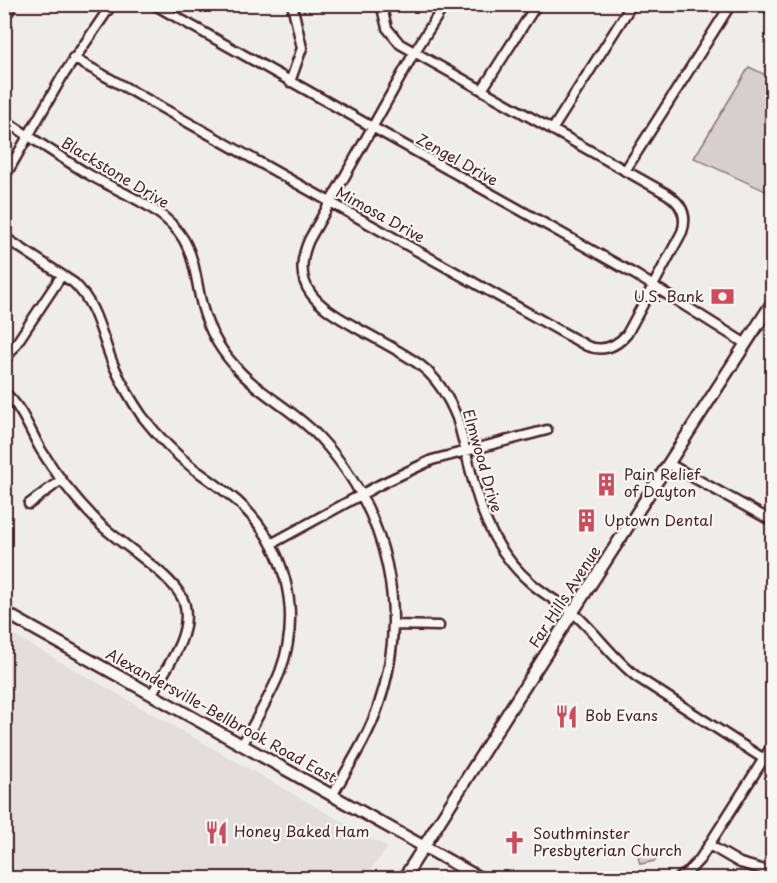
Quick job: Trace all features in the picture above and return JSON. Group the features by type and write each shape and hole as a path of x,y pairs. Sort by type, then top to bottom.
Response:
{"main road":[{"name":"Far Hills Avenue","path":"404,879 746,344 770,311"},
{"name":"Alexandersville-Bellbrook Road East","path":"4,612 480,879"}],"street":[{"path":"4,14 9,11 9,4"},
{"path":"4,178 73,58 112,4"},
{"name":"Zengel Drive","path":"153,4 653,286 746,344"},
{"path":"290,82 302,48 292,4"},
{"path":"381,4 391,34 400,45 625,171 731,4"},
{"name":"Elmwood Drive","path":"445,4 414,52 304,252 302,270 308,289 312,297 324,309 398,350 431,374 452,406 482,514 501,550 530,582 595,632 621,663 637,677 764,759"},
{"path":"482,90 537,4"},
{"path":"552,130 632,4"},
{"path":"763,4 772,10"},
{"name":"Mimosa Drive","path":"73,58 592,348 605,348 621,340 682,232 685,220 683,212 674,199 625,171"},
{"name":"Blackstone Drive","path":"4,120 88,174 157,212 172,225 189,250 205,315 225,354 248,379 318,435 347,470 362,495 378,530 386,558 392,590 393,625 388,671 378,707 332,796"},
{"path":"4,237 74,283 89,300 120,378 152,429 191,467 246,510 272,544 282,568 289,596 289,636 278,676 242,745"},
{"path":"4,362 62,275"},
{"path":"4,392 18,407 61,480 111,534 170,580 184,602 186,615 184,632 152,694"},
{"path":"272,544 404,472 432,460 548,430"},
{"path":"669,464 772,521"},
{"path":"29,504 61,480"},
{"path":"393,625 439,626"},
{"path":"679,879 693,867 709,845 772,746"},
{"path":"709,845 740,863 772,872"}],"shaded area":[{"path":"749,67 772,78 772,194 694,158"},
{"path":"4,630 388,848 370,870 329,878 5,878"},
{"path":"643,850 656,859 655,861 640,864 638,856"}],"place":[{"name":"U.S. Bank","path":"722,297"},
{"name":"Pain Relief of Dayton","path":"606,484"},
{"name":"Uptown Dental","path":"586,521"},
{"name":"Bob Evans","path":"567,716"},
{"name":"Honey Baked Ham","path":"216,832"},
{"name":"Southminster Presbyterian Church","path":"515,843"}]}
